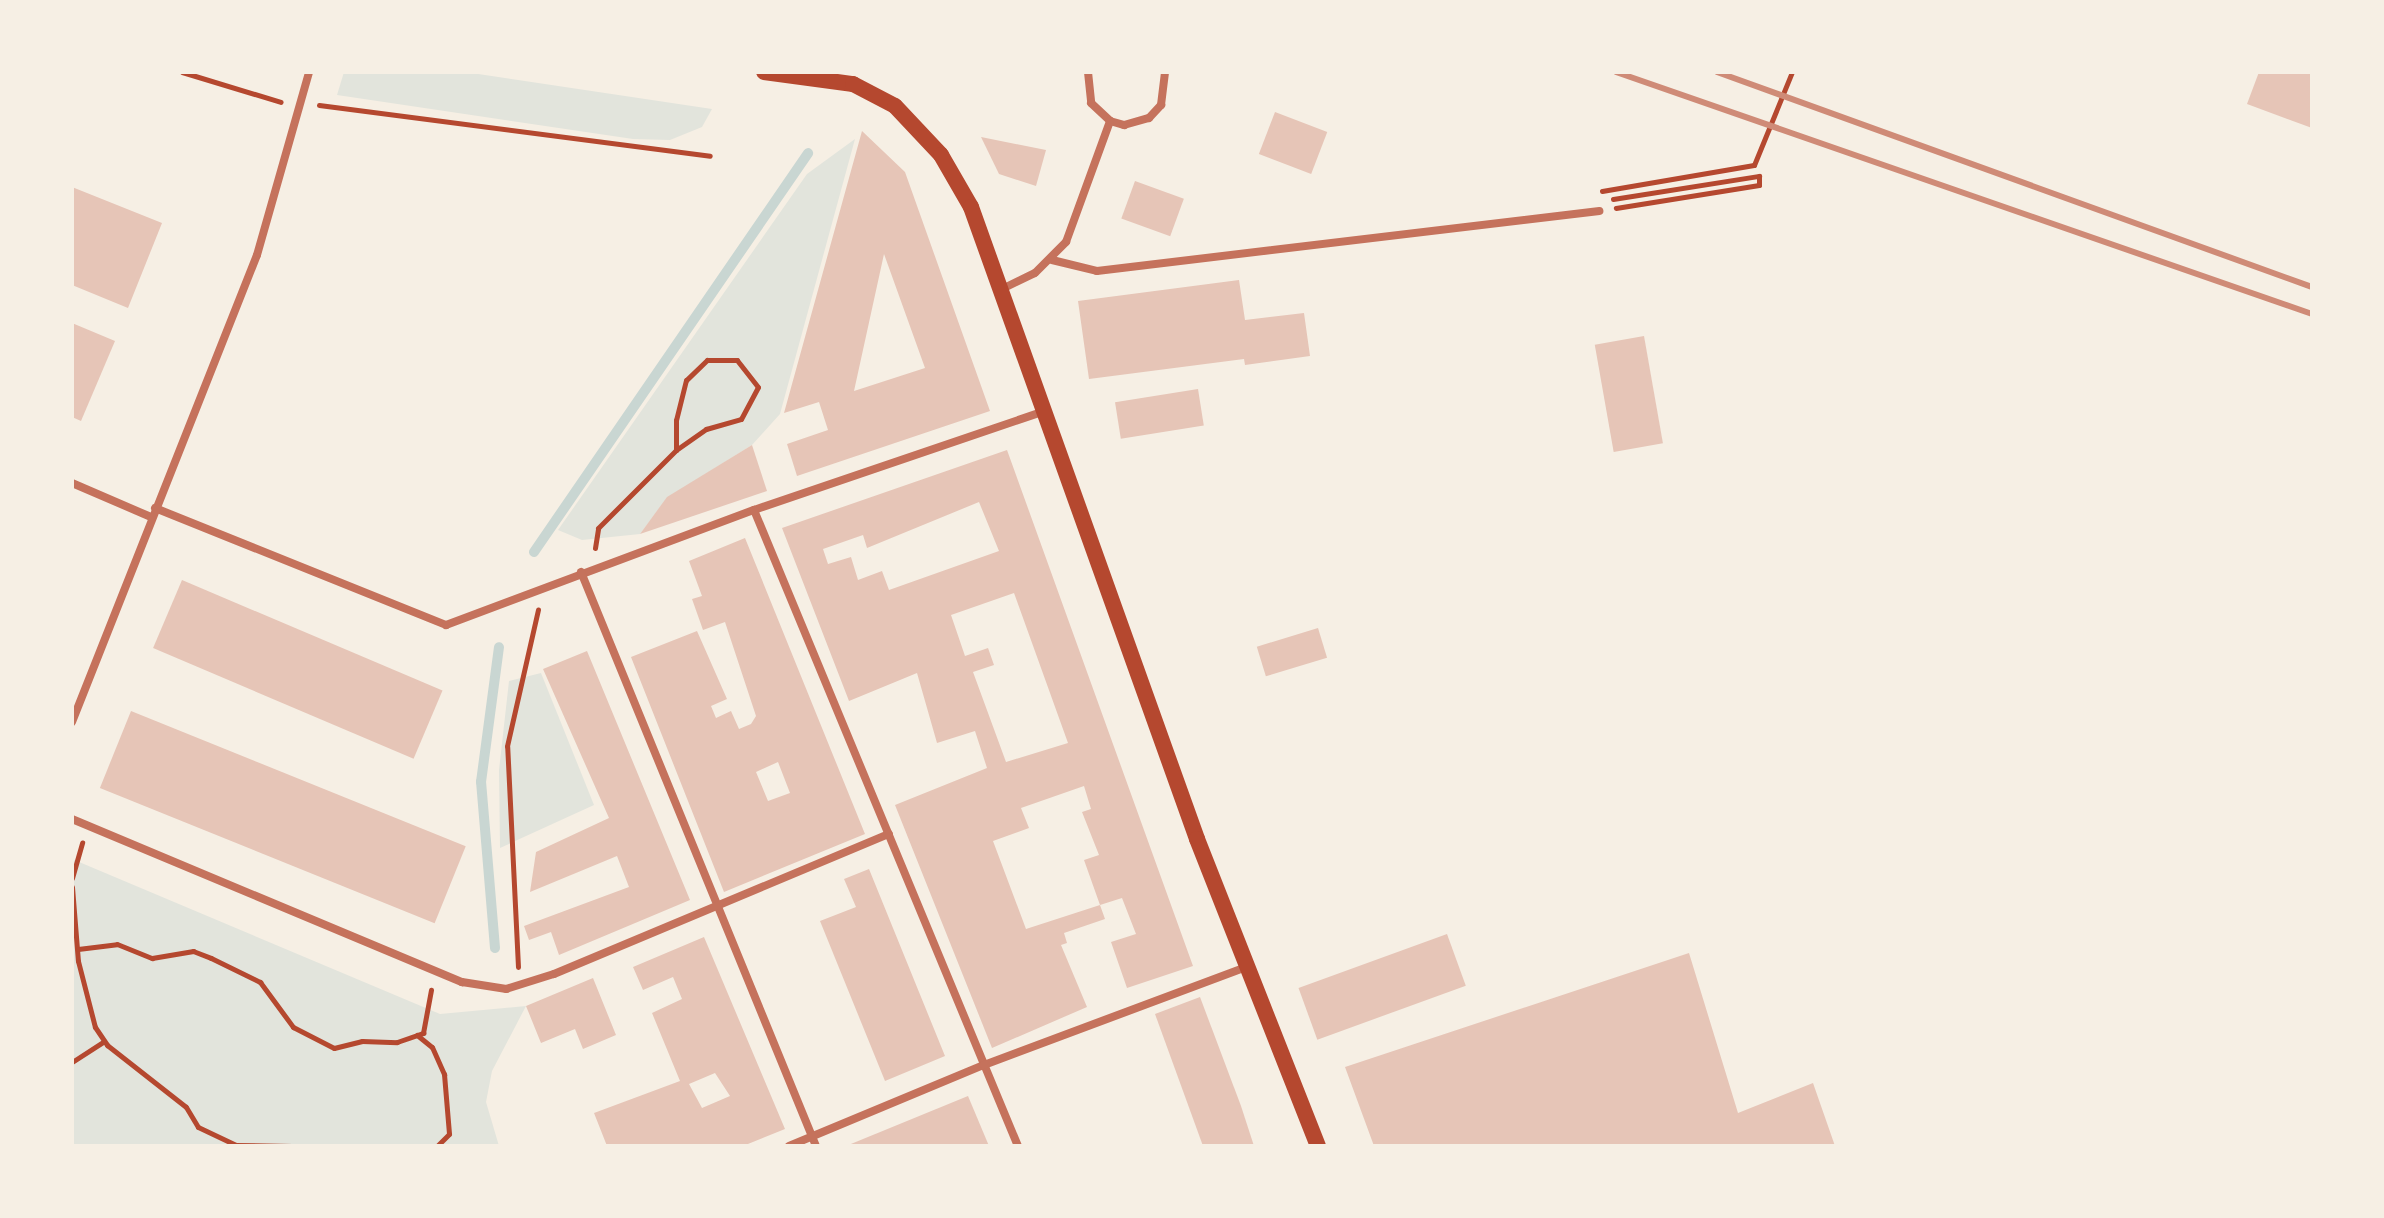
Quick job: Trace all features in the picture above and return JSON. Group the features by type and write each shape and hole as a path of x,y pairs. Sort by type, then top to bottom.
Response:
{"main road":[{"path":"764,72 853,84 895,106 928,138 956,178 1004,288 1044,411 1246,967 1318,1146"}],"street":[{"path":"72,722 257,255 303,103 309,72"},
{"path":"1088,72 1091,103 1110,121 1124,125 1149,118 1166,92 1165,72"},
{"path":"1004,288 1052,260 1066,242 1110,121"},
{"path":"1052,260 1097,271 1599,211"},
{"path":"72,483 446,625 581,572 754,510 1044,411"},
{"path":"754,510 1018,1146"},
{"path":"581,572 816,1146"},
{"path":"72,819 435,970 486,988 519,985 889,834"},
{"path":"789,1146 984,1065 1246,967"}],"path":[{"path":"182,72 276,102 710,156"},
{"path":"1599,211 1759,185 1759,176 1603,201 1600,191 1754,165 1792,72"},
{"path":"592,569 598,528 676,450 706,429 741,419 758,387 737,360 707,360 686,380 676,420 676,450"},
{"path":"519,985 507,746 537,632 540,588"},
{"path":"72,878 86,825"},
{"path":"72,887 87,1001 104,1041 186,1107 198,1127 236,1145 292,1146"},
{"path":"78,949 117,944 152,958 202,955 260,982 293,1027 334,1048 423,1033 435,970"},
{"path":"417,1035 432,1047 444,1074 449,1134 437,1146"},
{"path":"72,1062 104,1041"}],"shaded area":[{"path":"344,72 465,72 712,109 702,127 670,140 633,139 337,95"},
{"path":"855,139 780,414 752,445 667,498 640,534 582,540 558,530 807,174"},
{"path":"541,673 594,805 500,848 499,770 509,681"},
{"path":"72,859 440,1014 526,1006 492,1071 486,1102 499,1146 72,1146"}],"building":[{"path":"2259,72 2312,72 2312,128 2247,104"},
{"path":"1275,112 1327,132 1311,174 1259,154"},
{"path":"862,131 905,172 990,411 797,476 787,444 828,430 819,402 784,413","holes":["884,254 925,368 854,391"]},
{"path":"981,137 1046,150 1036,186 999,174"},
{"path":"1135,181 1184,199 1170,236 1121,219"},
{"path":"72,187 162,223 128,308 72,285"},
{"path":"1239,280 1245,320 1304,313 1310,356 1245,365 1244,359 1089,379 1078,301"},
{"path":"72,323 115,341 81,421 72,417"},
{"path":"1644,336 1663,443 1614,452 1595,345"},
{"path":"1198,389 1204,426 1121,439 1115,402"},
{"path":"752,445 767,491 640,534 667,497"},
{"path":"1007,450 1193,966 1127,988 1111,942 1136,934 1122,898 1100,905 1105,919 1064,933 1067,943 1061,945 1087,1007 992,1048 895,805 987,768 975,731 937,743 917,673 849,701 782,528","holes":["979,502 999,551 889,590 882,571 858,580 851,557 828,564 823,549 863,535 867,548","1014,593 1068,743 1006,762 973,672 994,665 988,648 965,656 951,615","1084,786 1091,809 1082,812 1099,855 1084,860 1100,905 1026,929 993,841 1029,828 1021,808"]},
{"path":"745,538 865,834 724,892 631,657 697,631 727,699 711,706 716,718 731,711 739,729 751,724 756,716 725,622 703,630 692,599 702,596 689,561","holes":["778,762 790,793 768,801 756,772"]},
{"path":"182,580 443,691 414,759 153,648"},
{"path":"1318,628 1327,658 1266,676 1257,647"},
{"path":"587,651 690,900 559,955 551,932 529,940 524,926 629,887 617,856 530,892 536,852 609,818 543,669"},
{"path":"131,711 466,846 435,923 100,788"},
{"path":"869,869 945,1056 885,1081 820,921 856,907 844,879"},
{"path":"1447,934 1466,986 1317,1040 1299,988"},
{"path":"704,937 785,1129 743,1146 607,1146 594,1113 680,1081 652,1013 682,999 673,977 643,990 633,967","holes":["715,1073 730,1096 702,1108 689,1084"]},
{"path":"1689,953 1738,1113 1813,1083 1835,1146 1374,1146 1345,1067"},
{"path":"593,978 616,1035 583,1049 575,1029 541,1043 526,1006"},
{"path":"1200,997 1254,1146 1203,1146 1155,1014"},
{"path":"968,1096 989,1146 846,1146"}],"waterway":[{"path":"534,552 808,153"},
{"path":"495,948 481,782 499,647"}],"railway":[{"path":"1616,72 2312,314"},
{"path":"1717,72 2312,287"}]}
